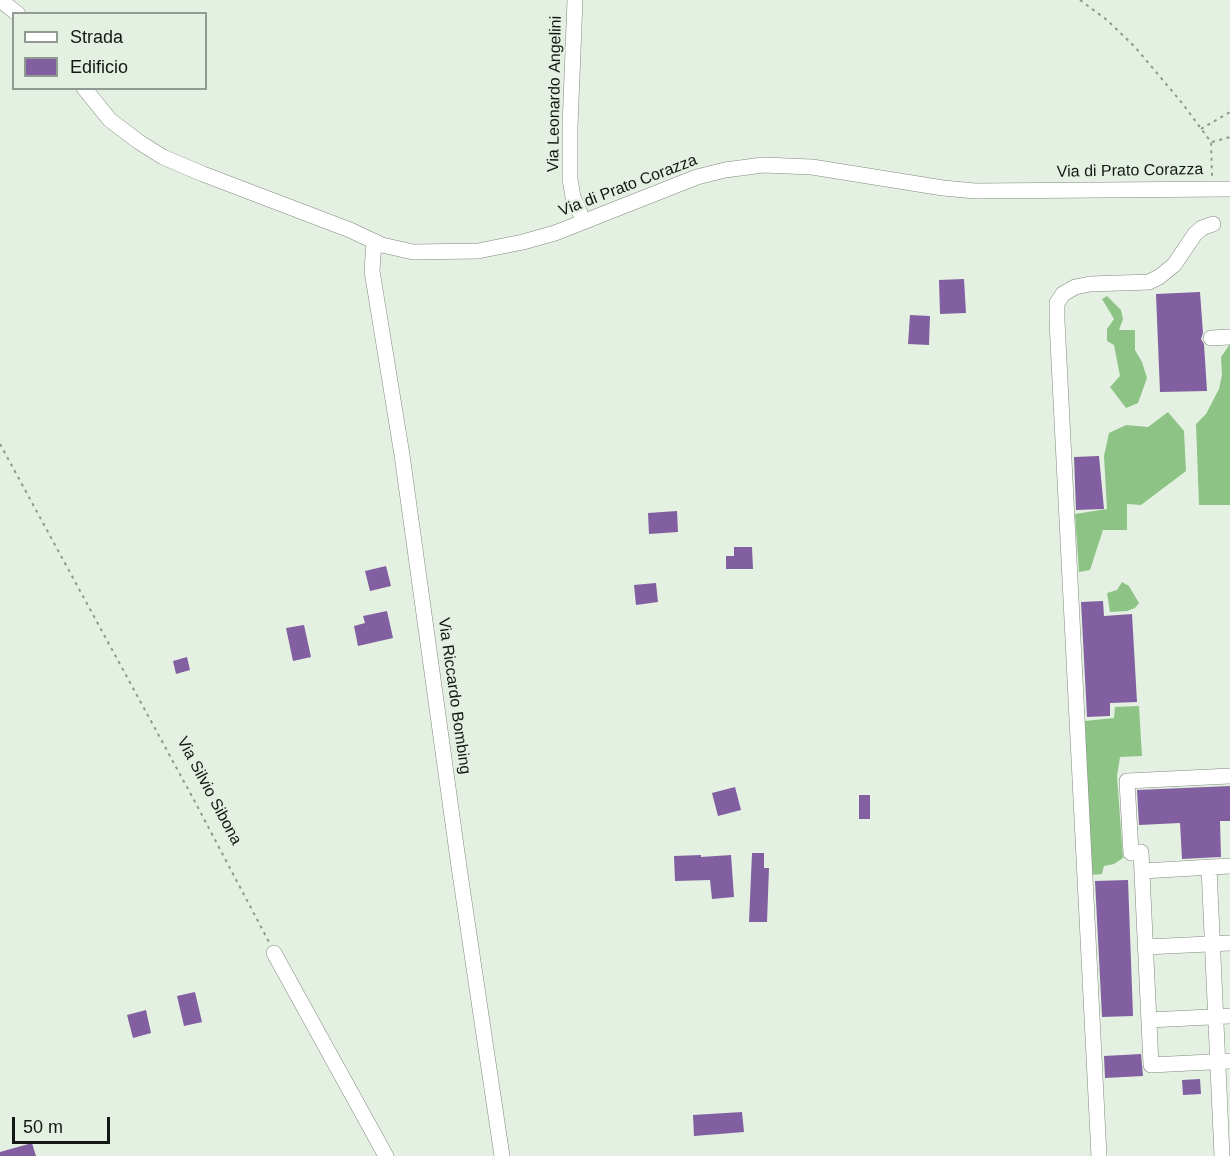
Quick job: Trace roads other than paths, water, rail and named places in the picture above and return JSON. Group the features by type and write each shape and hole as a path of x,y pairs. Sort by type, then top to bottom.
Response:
{"street":[{"path":"0,0 15,12"},
{"name":"Via Leonardo Angelini","path":"575,0 570,179 573,197 584,222"},
{"name":"Via di Prato Corazza","path":"85,90 110,120 163,157 388,247 413,252 478,251 539,238 697,177 763,165 812,167 975,191 1230,189"},
{"path":"1099,1156 1057,303 1063,294 1090,284 1149,282 1159,277 1174,266 1195,234 1202,228 1213,224"},
{"name":"Via Riccardo Bombing","path":"374,241 372,271 402,455 502,1156"},
{"path":"1211,338 1230,337"},
{"path":"1224,1061 1151,1065 1141,852 1131,853 1127,781 1230,776"},
{"path":"1142,872 1230,866"},
{"path":"1209,868 1212,944 1223,1016 1222,1156"},
{"path":"1145,947 1230,943"},
{"path":"274,953 386,1156"},
{"path":"1149,1020 1223,1016"}]}
